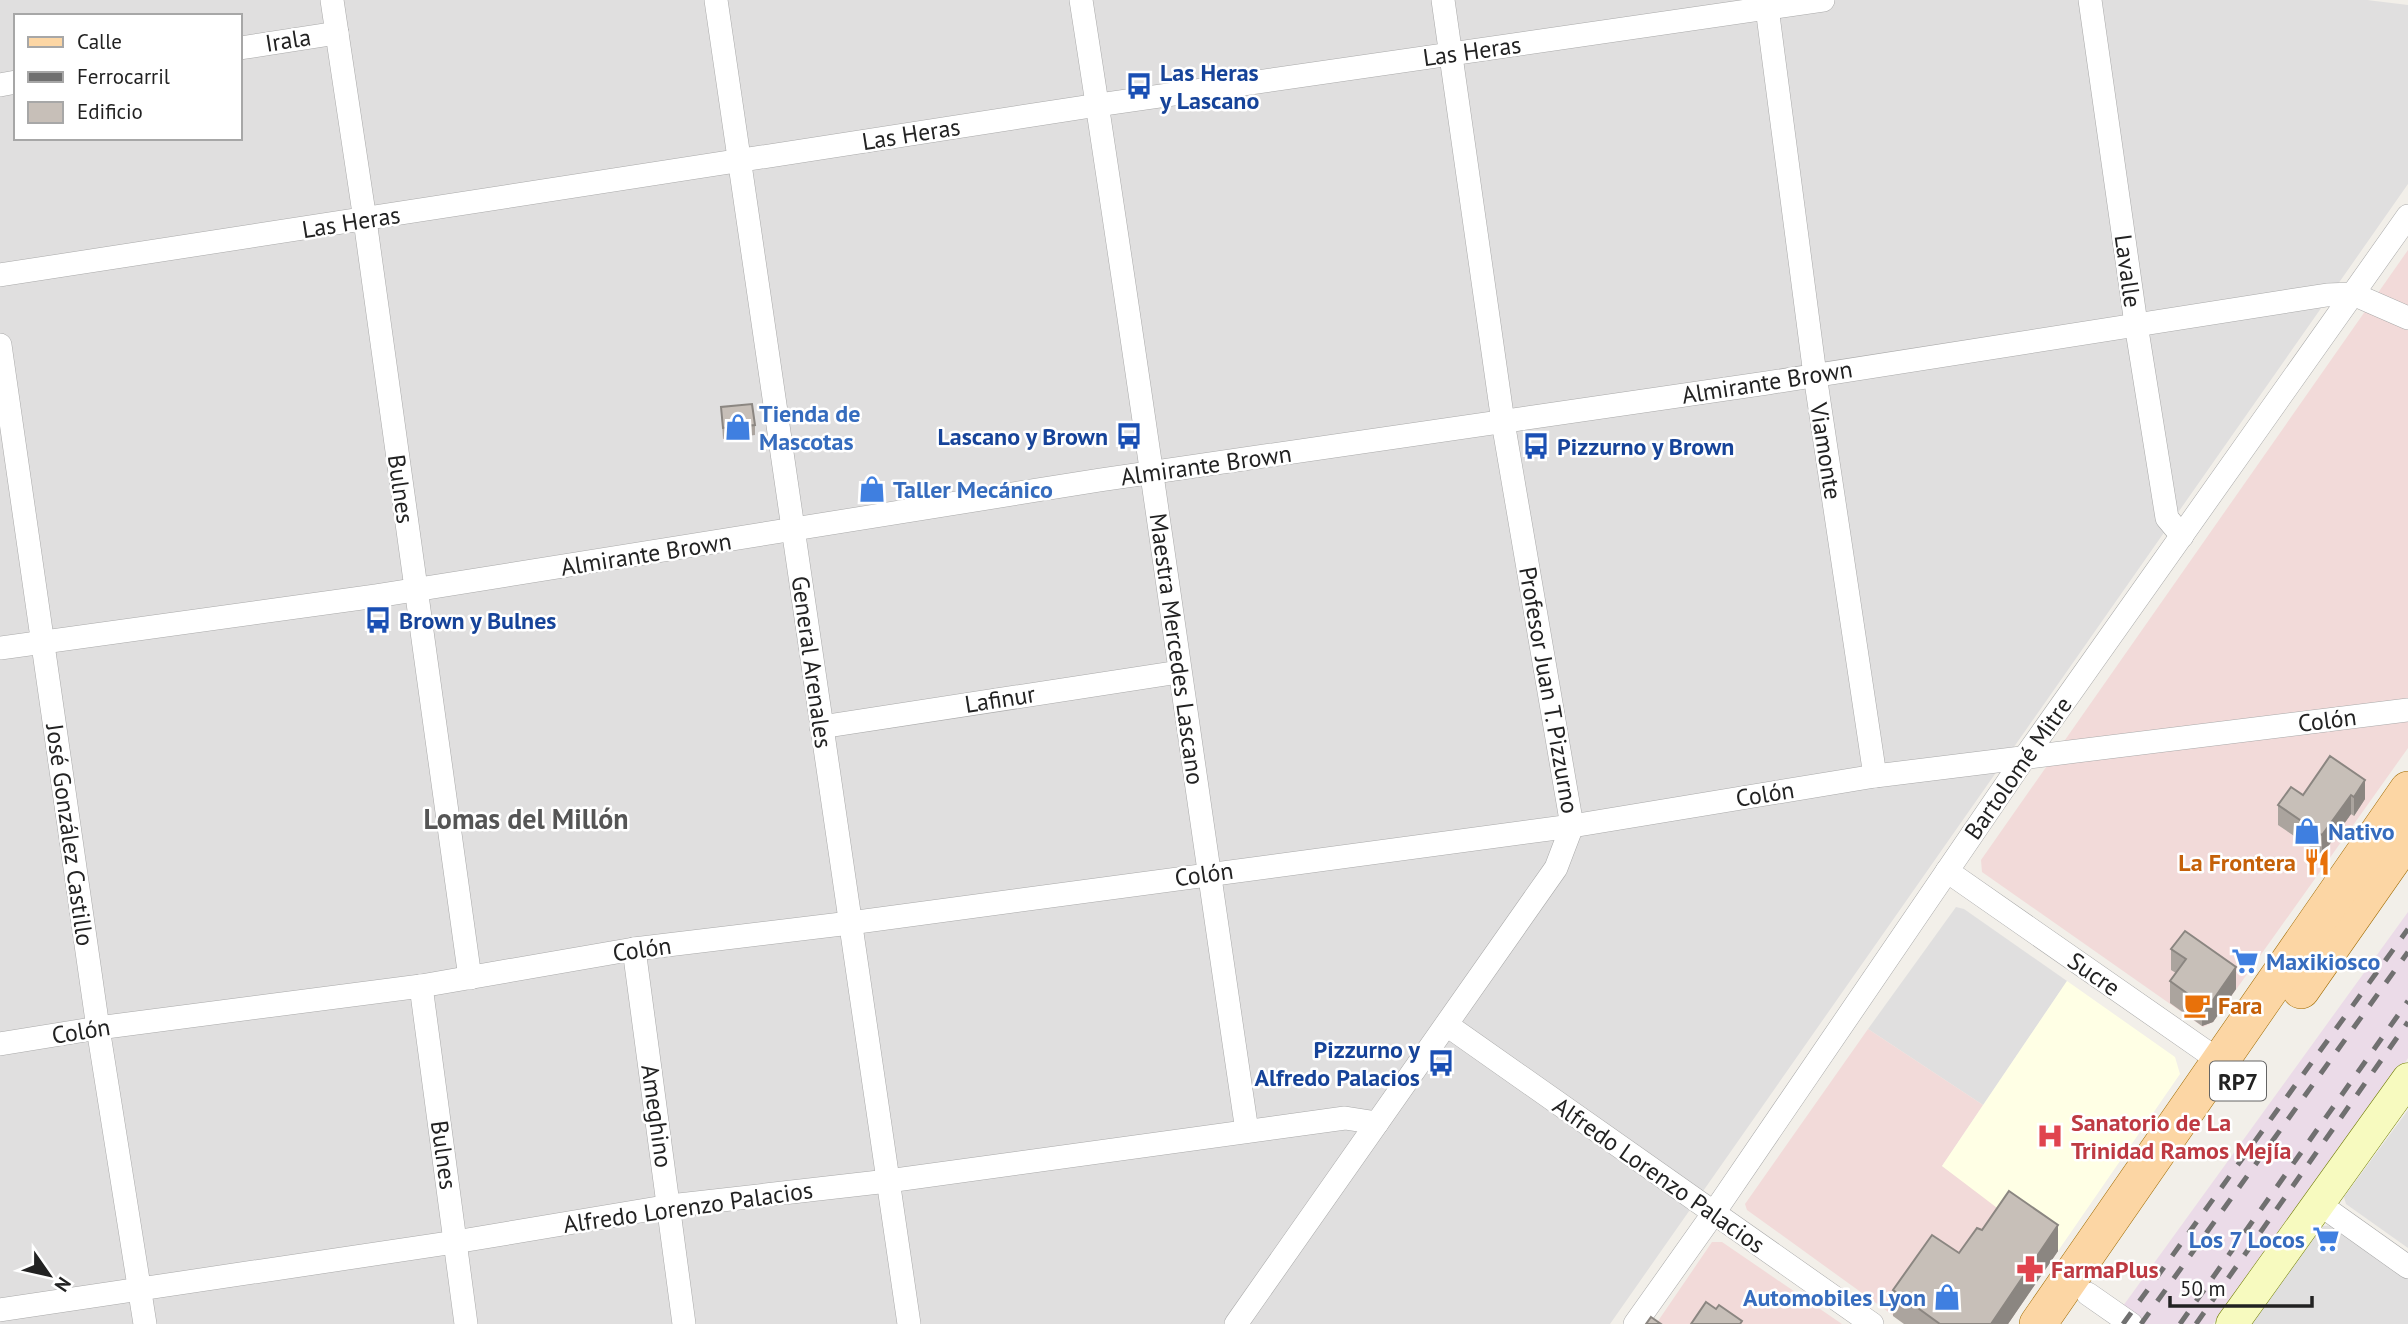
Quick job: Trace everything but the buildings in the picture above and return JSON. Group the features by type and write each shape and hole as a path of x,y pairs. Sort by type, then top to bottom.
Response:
{"main road":[{"name":"RP7","path":"2067,1324 2408,790"},
{"name":"RP7","path":"2038,1324 2408,837"},
{"path":"2232,1324 2408,1079"}],"street":[{"name":"Bulnes","path":"332,0 470,978"},
{"name":"General Arenales","path":"716,0 909,1324"},
{"name":"Maestra Mercedes Lascano","path":"1081,0 1247,1132"},
{"name":"Profesor Juan T. Pizzurno","path":"1236,1324 1556,868 1572,826 1503,422 1443,0"},
{"name":"Las Heras","path":"0,275 1766,4 1823,0"},
{"name":"Lavalle","path":"2090,0 2136,324 2167,518 2182,536"},
{"name":"Viamonte","path":"1766,4 1815,375 1875,776"},
{"name":"Irala","path":"242,48 337,33"},
{"name":"Bartolomé Mitre","path":"1635,1324 2025,757 2408,216"},
{"name":"Almirante Brown","path":"0,648 415,589 1152,472 1503,422 2327,295 2353,295 2408,318"},
{"name":"José González Castillo","path":"0,345 99,1028 145,1324"},
{"name":"Lafinur","path":"821,727 1179,672"},
{"name":"Colón","path":"0,1044 99,1028 421,986 634,949 850,923 1572,826 1875,776 2408,710"},
{"name":"Sucre","path":"1947,871 2231,1070"},
{"name":"Ameghino","path":"634,949 684,1324"},
{"name":"Bulnes","path":"421,986 466,1324"},
{"name":"Alfredo Lorenzo Palacios","path":"1447,1025 1872,1324"},
{"name":"Alfredo Lorenzo Palacios","path":"0,1310 670,1206 888,1181 1345,1118 1377,1123"},
{"path":"2318,1203 2408,1267"},
{"path":"2088,1294 2131,1324"}],"shaded area":[{"path":"0,0 2367,0 2408,5 2408,184 1610,1324 0,1324"},
{"path":"2408,250 2408,748 2213,1022 2203,1027 1982,872 1981,860"},
{"path":"1956,907 1964,909 2067,981 1983,1105 1868,1029"},
{"path":"2408,912 2408,1058 2391,1084 2213,1324 2110,1324"},
{"name":"Sanatorio de La Trinidad Ramos Mejía","path":"2067,981 2175,1057 2180,1074 2058,1251 1942,1166"},
{"path":"1868,1029 1983,1105 1942,1166 2058,1251 2008,1324 1905,1324 1747,1210 1745,1204"},
{"path":"2408,1110 2408,1248 2346,1204 2344,1197"},
{"path":"2334,1225 2408,1279 2408,1324 2251,1324 2323,1226"},
{"path":"1712,1242 1722,1242 1842,1324 1656,1324"}],"railway":[{"path":"2123,1324 2408,929"},
{"path":"2141,1324 2408,952"},
{"path":"2180,1324 2408,1001"},
{"path":"2196,1324 2408,1022"}],"place":[{"name":"Las Heras y Lascano","path":"1139,86"},
{"name":"Tienda de Mascotas","path":"738,427"},
{"name":"Lascano y Brown","path":"1129,436"},
{"name":"Pizzurno y Brown","path":"1536,446"},
{"name":"Taller Mecánico","path":"872,489"},
{"name":"Brown y Bulnes","path":"378,620"},
{"name":"Nativo","path":"2307,831"},
{"name":"La Frontera","path":"2317,862"},
{"name":"Maxikiosco","path":"2245,961"},
{"name":"Fara","path":"2197,1005"},
{"name":"Pizzurno y Alfredo Palacios","path":"1441,1063"},
{"name":"Sanatorio de La Trinidad Ramos Mejía","path":"2050,1136"},
{"name":"Los 7 Locos","path":"2326,1239"},
{"name":"FarmaPlus","path":"2030,1269"},
{"name":"Automobiles Lyon","path":"1947,1297"}],"district":[{"name":"Lomas del Millón","path":"526,818"}]}
